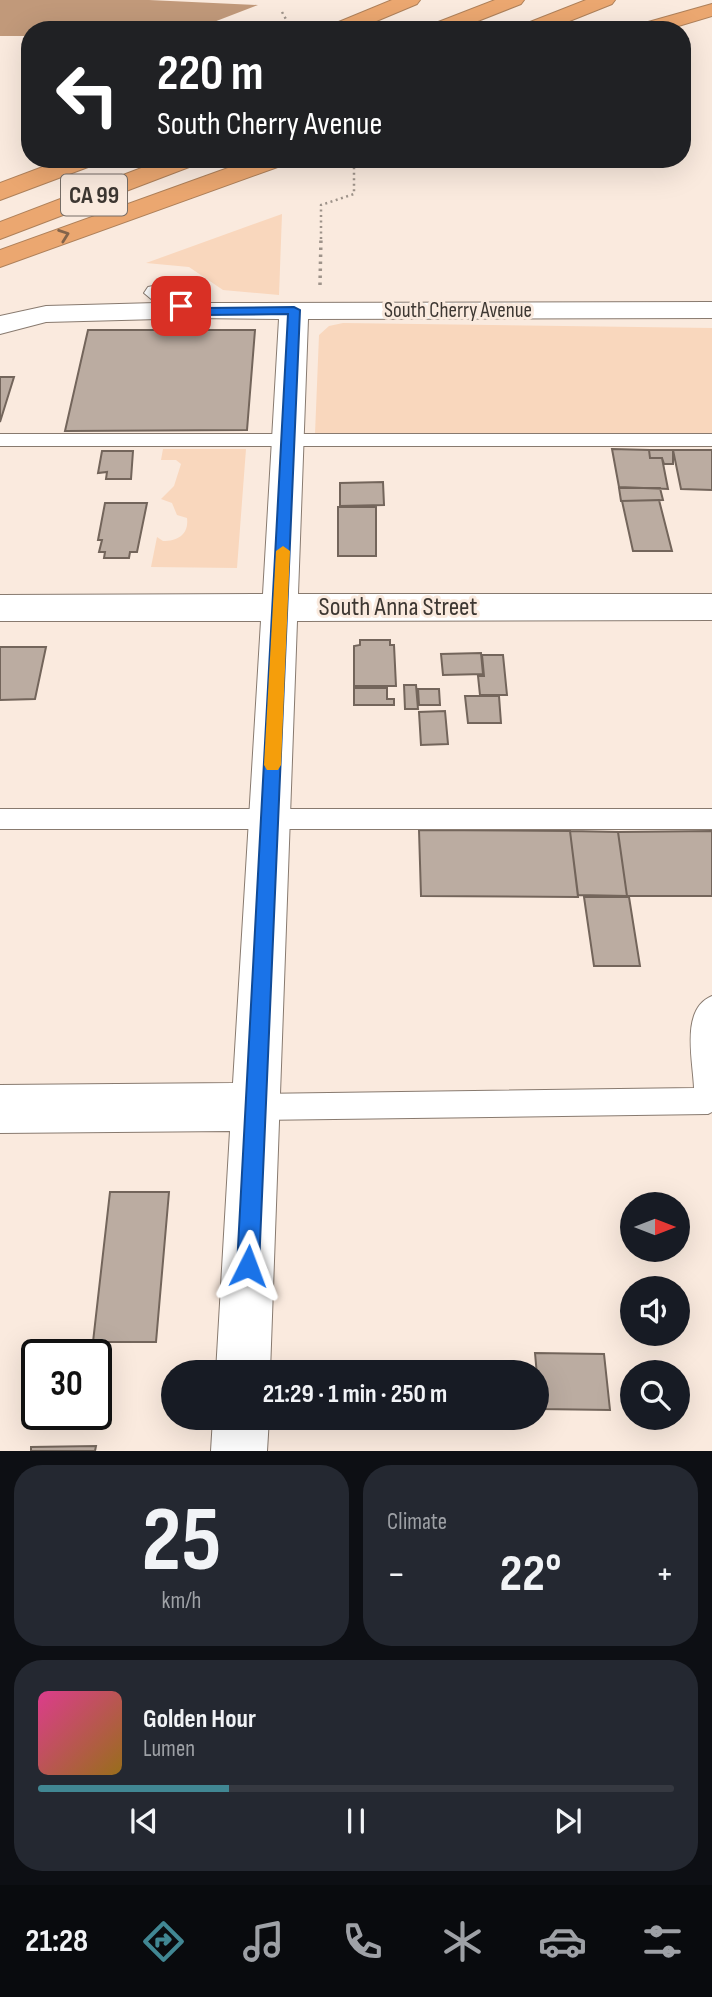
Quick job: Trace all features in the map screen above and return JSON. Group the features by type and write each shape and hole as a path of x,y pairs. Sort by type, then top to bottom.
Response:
{"highway":[{"path":"358,21 410,0"},
{"path":"458,21 513,0"},
{"path":"550,21 605,0"},
{"path":"673,21 712,10"},
{"name":"CA 99","path":"0,192 64,168"},
{"name":"CA 99","path":"0,231 164,168"},
{"path":"0,258 251,168"}],"street":[{"name":"South Cherry Avenue","path":"158,293 181,306 204,311"},
{"name":"South Cherry Avenue","path":"0,326 46,314 307,310 712,310"},
{"path":"244,1360 288,441 307,310"},
{"name":"South Anna Street","path":"0,608 712,607"},
{"path":"0,1108 256,1108"},
{"path":"239,1451 240,1430"}],"lane":[{"path":"0,440 712,440"},
{"path":"0,819 712,820"},
{"path":"256,1108 710,1101 704,1017 712,1009"}],"path":[{"path":"282,12 287,21"},
{"path":"307,310 321,205 354,194 354,168"}],"shaded area":[{"path":"0,0 149,0 258,5 216,21 21,21 21,36 0,36"},
{"path":"282,214 279,295 223,290 189,267 146,263"},
{"path":"343,323 712,328 712,433 315,434 319,335 329,326"},
{"path":"163,449 246,449 237,568 151,567 157,537 163,541 178,538 187,524 187,518 177,515 172,503 161,499 174,486 181,464 176,460 161,460"}],"building":[{"path":"88,330 255,330 247,430 65,431"},
{"path":"0,377 14,377 0,422"},
{"path":"612,449 649,450 650,458 662,458 668,489 619,487"},
{"path":"649,450 673,450 673,464 664,464 662,458 650,458"},
{"path":"673,450 712,450 712,490 681,489"},
{"path":"102,451 133,451 131,479 106,479 107,472 98,473"},
{"path":"383,482 384,505 340,506 340,483"},
{"path":"619,488 660,488 663,500 621,501"},
{"path":"659,500 672,551 633,551 622,501"},
{"path":"105,503 147,503 137,552 130,552 129,558 104,558 105,552 99,552 102,540 98,540"},
{"path":"338,507 376,507 376,556 338,556"},
{"path":"360,640 390,640 390,645 394,645 396,686 354,686 354,646 360,645"},
{"path":"0,647 46,647 35,699 0,700"},
{"path":"481,653 483,674 443,675 441,654"},
{"path":"482,655 503,655 507,695 480,695 478,676 484,676"},
{"path":"404,685 416,685 418,709 405,709"},
{"path":"354,688 387,688 387,699 394,699 394,705 354,705"},
{"path":"418,689 439,689 440,705 419,705"},
{"path":"465,696 499,696 501,723 468,723"},
{"path":"445,711 448,744 421,745 419,712"},
{"path":"419,830 570,831 578,897 421,896"},
{"path":"570,831 618,832 627,896 578,895"},
{"path":"712,831 712,896 627,896 618,832"},
{"path":"584,897 629,897 640,966 594,966"},
{"path":"110,1192 169,1192 156,1342 112,1342 112,1339 93,1339"},
{"path":"535,1353 604,1354 610,1410 549,1409 549,1360 536,1360"},
{"path":"96,1446 95,1451 31,1451 31,1447"}],"slow traffic":[{"path":"273,765 283,551"}],"route":[{"path":"181,306 204,311 294,310 248,1266"}]}
